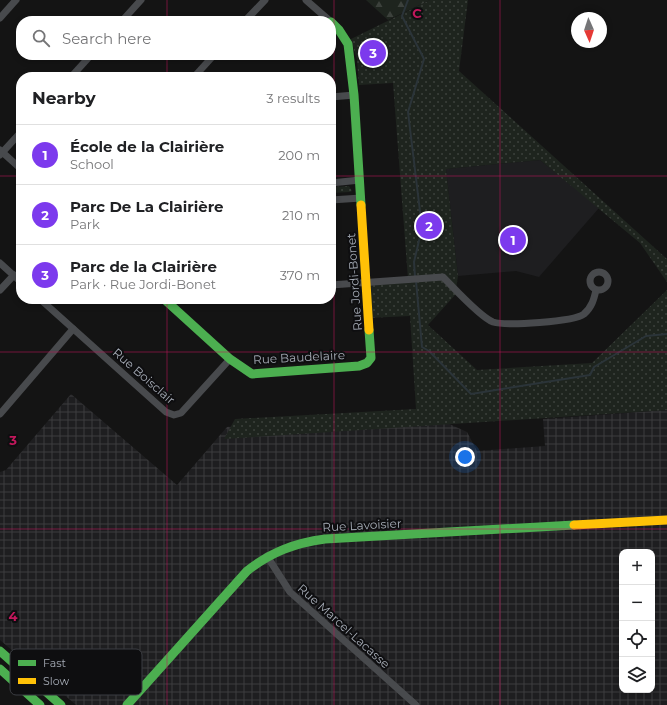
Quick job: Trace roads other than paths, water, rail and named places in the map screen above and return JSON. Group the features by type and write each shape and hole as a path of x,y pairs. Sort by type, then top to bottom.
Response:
{"street":[{"path":"0,18 16,0"},
{"path":"127,16 141,0"},
{"path":"251,16 265,0"},
{"name":"Rue Jordi-Bonet","path":"306,0 323,16"},
{"name":"Rue Jordi-Bonet","path":"336,27 348,44 354,95 371,358 367,363"},
{"path":"76,72 86,60"},
{"path":"199,72 209,60"},
{"path":"336,97 354,95"},
{"path":"16,137 1,153 16,164"},
{"path":"336,182 360,180"},
{"path":"336,200 361,198"},
{"path":"0,263 14,275 0,290"},
{"path":"336,285 443,276 480,313 492,322 506,324 570,319 583,315 592,305 596,290"},
{"name":"Rue Boisclair","path":"46,304 166,412 174,416 181,413 230,359"},
{"name":"Rue Baudelaire","path":"170,304 230,359 248,373 255,374 359,366 367,363"},
{"path":"0,414 73,329"},
{"name":"Rue Lavoisier","path":"142,688 242,576 267,556 293,544 325,539 667,520"},
{"name":"Rue Marcel-Lacasse","path":"267,556 290,592 416,705"},
{"path":"0,651 10,660"},
{"path":"0,669 10,678"},
{"path":"29,695 40,705"},
{"path":"50,695 61,705"},
{"name":"Rue Lavoisier","path":"127,705 136,695"}],"waterway":[{"path":"408,0 402,16 424,59 408,112 422,228 414,262 415,277"},
{"path":"416,281 422,347 429,351 471,394 590,375 594,367 646,336 667,334"}],"place":[{"name":"Parc de la Clairière","path":"373,53"},
{"name":"Parc De La Clairière","path":"429,226"},
{"name":"École de la Clairière","path":"513,240"}]}
